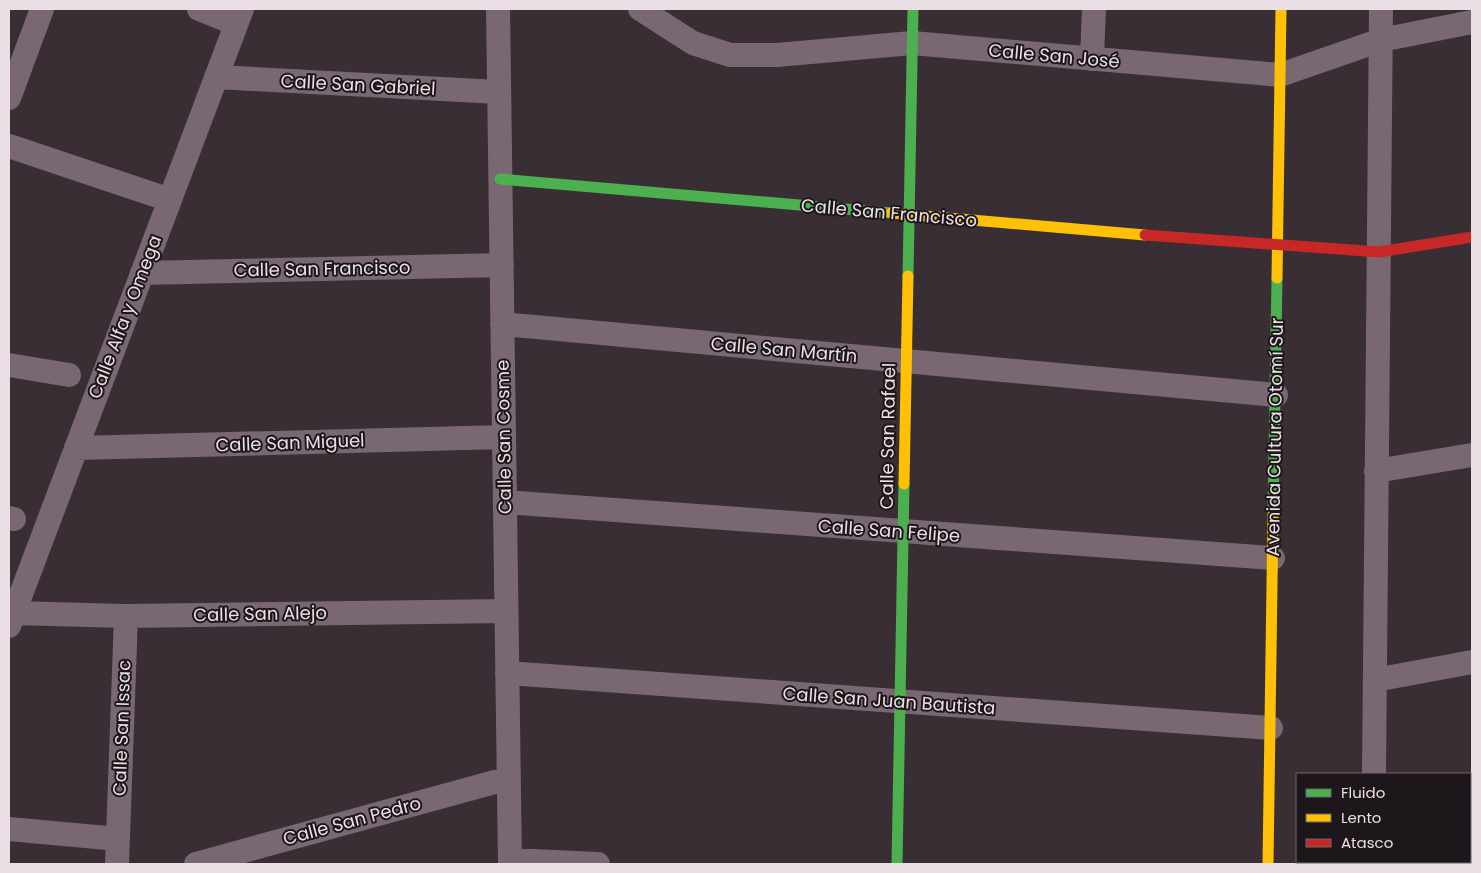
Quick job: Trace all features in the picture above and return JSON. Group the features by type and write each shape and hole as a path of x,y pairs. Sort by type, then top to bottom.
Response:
{"street":[{"path":"9,98 42,9"},
{"path":"199,9 239,16"},
{"name":"Calle San Cosme","path":"498,9 510,862"},
{"name":"Calle San José","path":"640,9 693,43 730,55 777,55 912,43 1280,75 1381,40 1472,22"},
{"name":"Calle San Rafael","path":"898,864 913,9"},
{"path":"1092,59 1094,9"},
{"name":"Avenida Cultura Otomí Sur","path":"1268,864 1281,9"},
{"path":"1374,773 1381,9"},
{"name":"Calle Alfa y Omega","path":"11,619 239,16"},
{"name":"Calle San Gabriel","path":"216,77 499,92"},
{"path":"9,146 170,200"},
{"name":"Calle San Francisco","path":"500,179 1278,246 1379,252 1472,237"},
{"name":"Calle San Francisco","path":"142,273 502,265"},
{"name":"Calle San Martín","path":"502,324 1276,395"},
{"path":"9,365 69,375"},
{"name":"Calle San Miguel","path":"76,448 504,437"},
{"path":"1376,471 1472,455"},
{"name":"Calle San Felipe","path":"505,502 1273,558"},
{"name":"Calle San Alejo","path":"11,619 506,611"},
{"name":"Calle San Issac","path":"117,864 126,616"},
{"path":"1375,680 1472,662"},
{"name":"Calle San Juan Bautista","path":"508,673 1271,728"},
{"name":"Calle San Pedro","path":"196,864 509,778"},
{"path":"9,828 118,839"},
{"path":"510,862 598,864"}],"traffic: fast":[{"path":"908,276 913,9"},
{"path":"500,179 891,213"},
{"path":"1273,515 1277,278"},
{"path":"897,864 904,484"}],"traffic: slow":[{"path":"1277,278 1281,9"},
{"path":"891,213 1145,235"},
{"path":"904,484 908,276"},
{"path":"1268,864 1273,515"}],"traffic: jam":[{"path":"1145,235 1379,252 1472,237"}]}
